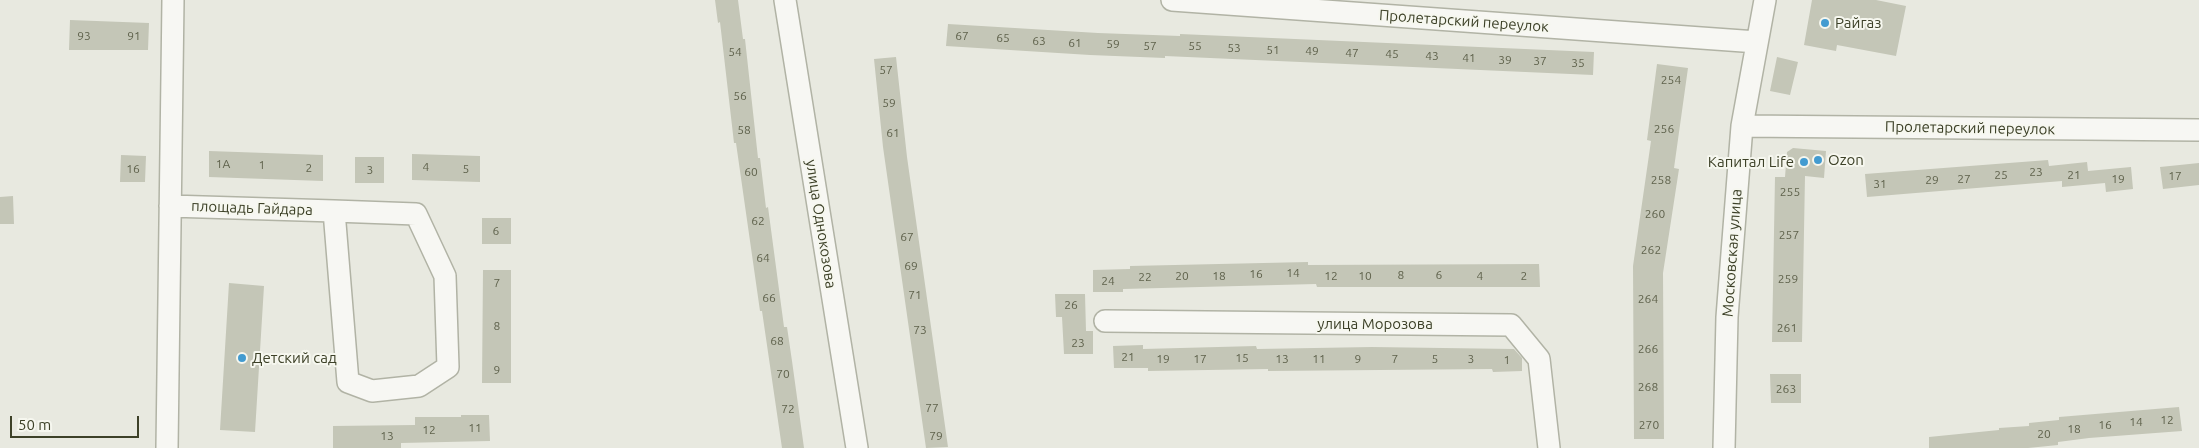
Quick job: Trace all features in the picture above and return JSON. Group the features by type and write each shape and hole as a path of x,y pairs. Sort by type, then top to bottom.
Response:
{"street":[{"path":"167,448 173,0"},
{"name":"улица Однокозова","path":"785,0 857,448"},
{"name":"Пролетарский переулок","path":"1172,0 1757,42"},
{"name":"Московская улица","path":"1724,448 1727,317 1742,126 1765,0"},
{"name":"Пролетарский переулок","path":"1742,126 2199,130"},
{"name":"площадь Гайдара","path":"170,206 334,211 416,214 446,276 448,367 419,386 372,391 348,382 334,211"},
{"name":"улица Морозова","path":"1105,321 1511,325 1539,358 1549,448"}],"building":[{"path":"715,0 738,0 743,39 745,39 758,158 760,158 766,208 768,207 784,327 787,327 804,448 782,448 736,143 734,143 720,22 718,23"},
{"path":"1812,0 1876,0 1906,6 1896,56 1837,45 1836,51 1804,45"},
{"path":"70,20 149,23 148,50 69,50"},
{"path":"948,24 1098,33 1180,36 1180,34 1594,52 1593,75 1165,56 1165,58 1090,55 946,46"},
{"path":"896,57 907,157 948,447 926,448 883,147 874,59"},
{"path":"1777,57 1798,62 1790,95 1770,91"},
{"path":"1657,64 1688,68 1674,168 1679,169 1663,273 1664,439 1634,439 1633,266 1651,141 1647,140"},
{"path":"1793,148 1826,151 1824,178 1805,176 1802,342 1772,342 1775,177 1785,177 1787,152"},
{"path":"209,151 323,155 323,181 209,177"},
{"path":"412,154 480,156 480,182 412,180"},
{"path":"121,155 146,156 145,182 120,182"},
{"path":"355,157 384,157 384,183 355,183"},
{"path":"2048,160 2049,166 2087,162 2088,171 2131,167 2133,189 2106,192 2105,183 2062,187 2062,181 1867,197 1865,174"},
{"path":"2199,163 2199,185 2163,189 2160,167"},
{"path":"13,196 14,224 0,224 0,197"},
{"path":"482,218 511,218 511,244 482,244"},
{"path":"1308,262 1308,265 1539,264 1540,287 1317,287 1316,284 1123,289 1123,292 1093,292 1093,270 1130,269 1130,266"},
{"path":"483,270 511,270 511,383 482,383"},
{"name":"Детский сад","path":"229,283 264,286 255,432 220,430"},
{"path":"1055,294 1085,294 1086,331 1093,331 1093,354 1064,354 1062,317 1056,317"},
{"path":"1143,345 1143,349 1256,346 1257,349 1372,347 1514,349 1522,358 1522,371 1493,372 1492,369 1268,371 1268,369 1148,371 1148,368 1114,368 1113,346"},
{"path":"1770,374 1801,374 1801,403 1771,403"},
{"path":"2179,407 2182,431 2089,438 2058,442 2058,445 2028,448 1929,448 1929,437 2029,426 2029,423 2059,420 2059,417"},
{"path":"461,415 489,415 490,441 401,443 401,448 333,448 333,426 415,425 415,417 461,417"}],"place":[{"name":"Райгаз","path":"1825,23"},
{"name":"Ozon","path":"1818,160"},
{"name":"Капитал Life","path":"1804,162"},
{"name":"Детский сад","path":"242,358"}]}
